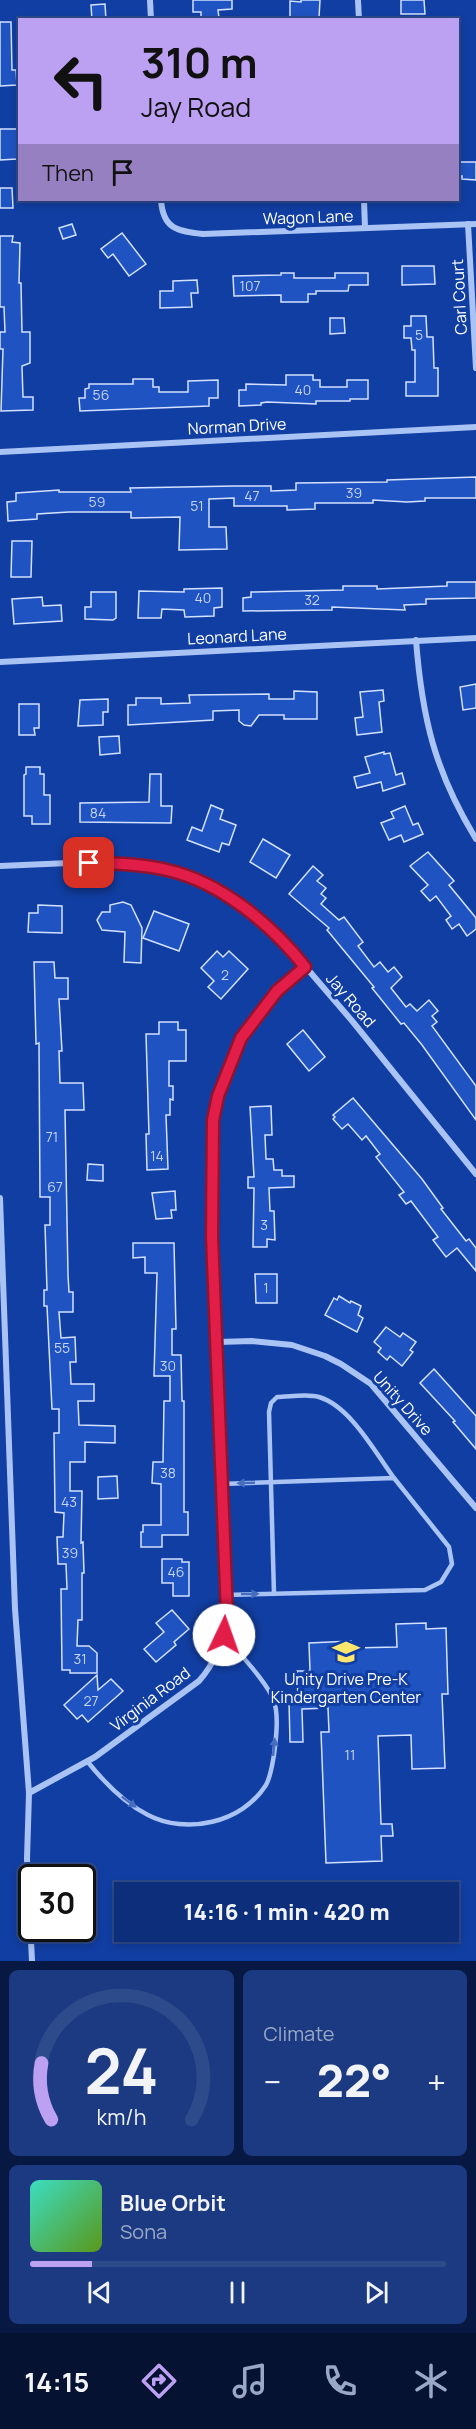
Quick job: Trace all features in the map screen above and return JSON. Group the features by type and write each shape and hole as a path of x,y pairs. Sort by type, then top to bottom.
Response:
{"street":[{"path":"150,0 151,18"},
{"path":"358,0 358,18"},
{"name":"Wagon Lane","path":"161,201 168,224 176,230 203,234 476,224"},
{"path":"364,201 365,228"},
{"name":"Carl Court","path":"468,224 476,368"},
{"name":"Norman Drive","path":"0,452 476,427"},
{"name":"Leonard Lane","path":"0,662 476,638"},
{"path":"416,640 419,684 430,736 449,791 476,839"},
{"name":"Jay Road","path":"0,867 110,863 170,870 201,882 252,914 274,932 353,1022 476,1174"},
{"name":"Virginia Road","path":"29,1793 87,1761 199,1681 210,1669 224,1635 227,1614 212,1236 212,1146 218,1096 241,1038 277,991 305,967"},
{"path":"0,1198 15,1609 29,1793 27,1859 32,1961"},
{"name":"Unity Drive","path":"218,1342 252,1341 292,1345 326,1356 341,1364 371,1384 476,1508"}],"lane":[{"path":"225,1595 274,1594 425,1590 441,1582 452,1564 448,1547 352,1420 334,1403 316,1396 277,1397 271,1403 269,1412 274,1594"},
{"path":"221,1484 394,1478"},
{"path":"87,1761 97,1774 124,1799 148,1815 166,1822 199,1824 225,1818 241,1809 259,1794 271,1774 275,1746 274,1699 224,1635"}],"building":[{"path":"193,0 232,0 232,9 218,10 219,18 201,18 201,12 193,12"},
{"path":"301,0 320,0 319,18 290,18 290,1 301,2"},
{"path":"401,0 424,0 425,14 401,14"},
{"path":"105,4 106,18 92,18 91,5"},
{"path":"0,22 11,22 12,70 16,70 17,85 0,86"},
{"path":"0,129 17,129 17,159 0,160"},
{"path":"459,162 476,162 476,180 462,179 462,176 459,176"},
{"path":"0,188 12,188 13,208 0,208"},
{"path":"72,224 76,235 63,239 59,228"},
{"path":"122,233 146,264 129,276 113,254 108,258 101,249"},
{"path":"0,236 13,236 12,242 20,243 19,283 21,283 22,332 30,332 30,363 22,366 23,397 33,397 33,410 1,411 3,349 0,349 0,332 5,332 4,307 0,307"},
{"path":"402,266 434,266 435,284 402,285"},
{"path":"281,273 294,273 294,278 335,278 335,273 368,273 368,285 349,285 348,291 316,291 316,294 308,294 308,302 281,302 281,295 234,296 233,276 281,275"},
{"path":"197,280 198,293 191,293 192,307 160,308 160,291 173,291 173,281"},
{"path":"411,316 426,316 427,337 433,337 434,368 438,368 438,396 406,396 406,382 415,382 415,350 412,350 411,338 404,338 404,326 411,326"},
{"path":"330,318 344,318 345,333 330,334"},
{"path":"286,375 313,375 313,380 320,380 320,387 347,387 347,380 368,380 368,399 316,401 316,404 267,402 261,405 239,406 239,390 246,390 246,384 286,385"},
{"path":"133,379 153,379 153,387 159,387 159,392 188,392 188,381 218,380 218,398 209,398 209,406 80,411 79,398 85,398 85,389 89,388 89,384 133,384"},
{"path":"476,477 476,498 425,498 425,501 407,502 373,500 373,503 315,503 315,509 287,510 287,506 234,506 234,498 209,499 209,527 226,527 227,549 179,550 180,517 131,518 131,512 69,512 37,514 37,519 8,521 7,502 16,501 16,493 59,490 59,492 131,492 130,488 234,486 271,486 271,491 296,490 296,483 387,482 387,480"},
{"path":"12,541 32,541 31,577 11,577"},
{"path":"447,582 476,582 476,598 426,599 426,604 404,605 405,610 332,607 332,610 243,611 243,598 251,597 251,592 343,590 343,586 377,586 377,589 447,586"},
{"path":"222,588 222,607 214,608 214,616 185,617 184,610 162,609 161,618 138,618 139,591 184,592 184,589"},
{"path":"91,592 116,592 116,618 113,620 85,619 85,607 91,607"},
{"path":"42,597 43,606 61,605 62,621 14,624 12,599"},
{"path":"476,684 476,708 463,710 460,687"},
{"path":"383,690 384,701 379,702 382,732 357,735 355,718 363,717 360,692"},
{"path":"294,691 317,692 317,719 284,719 284,715 259,715 251,726 239,721 239,710 213,711 213,720 128,725 128,705 136,705 136,698 161,698 161,704 190,703 189,695 269,694 269,699 294,699"},
{"path":"108,699 108,712 103,712 103,725 78,726 80,700"},
{"path":"19,704 39,704 39,728 34,728 35,735 19,735"},
{"path":"119,736 120,753 100,755 99,737"},
{"path":"384,752 384,754 390,753 396,775 402,773 405,784 383,791 381,782 357,788 354,777 370,773 365,757"},
{"path":"26,767 40,767 40,774 44,774 44,795 50,795 50,824 32,824 32,816 24,816"},
{"path":"150,774 161,774 161,806 172,806 171,823 80,822 80,803 149,802"},
{"path":"211,805 223,810 220,819 236,825 229,845 222,843 219,852 187,840 192,827 202,831"},
{"path":"405,806 413,825 418,823 423,834 404,842 401,835 389,840 381,823 394,818 391,812"},
{"path":"263,839 290,855 276,878 250,862"},
{"path":"428,852 454,881 449,885 476,918 476,929 467,936 459,924 452,929 446,920 451,916 436,896 430,901 421,891 428,885 410,866"},
{"path":"313,866 323,875 317,881 326,888 321,894 326,898 321,904 339,920 344,917 363,942 358,946 374,967 380,962 388,972 394,967 402,977 391,988 406,1007 410,1004 417,1011 429,1000 438,1011 432,1016 437,1022 432,1026 476,1086 476,1120 422,1045 404,1023 401,1024 327,930 329,928 289,894"},
{"path":"123,902 131,905 142,928 141,963 124,962 125,932 102,930 97,920 102,912 110,912 110,905"},
{"path":"38,905 62,906 62,933 28,932 29,913 38,913"},
{"path":"154,911 189,924 179,951 143,938"},
{"path":"217,951 223,957 229,951 248,969 221,999 208,987 214,981 201,968"},
{"path":"34,962 54,962 55,978 68,978 68,999 59,999 62,1051 59,1051 60,1083 83,1083 84,1110 65,1110 68,1275 69,1292 73,1292 73,1312 59,1312 61,1338 75,1337 76,1362 70,1362 71,1384 94,1384 94,1401 78,1401 79,1425 115,1426 115,1443 85,1442 85,1462 70,1462 70,1491 82,1491 81,1543 83,1542 84,1573 82,1573 82,1620 78,1620 77,1646 89,1646 97,1653 97,1673 70,1673 70,1670 62,1670 61,1589 67,1589 66,1564 58,1564 57,1537 63,1537 64,1513 55,1512 54,1433 59,1433 59,1409 52,1409 47,1306 44,1306 44,1290 47,1290 45,1225 50,1225 50,1197 40,1197 39,1043 36,1044"},
{"path":"159,1022 178,1022 178,1030 186,1030 186,1061 169,1061 169,1086 173,1086 173,1100 170,1099 170,1115 166,1115 168,1169 147,1170 146,1134 149,1134 146,1034 159,1034"},
{"path":"303,1030 325,1057 309,1071 287,1044"},
{"path":"353,1098 422,1179 443,1208 441,1209 466,1241 469,1239 476,1248 476,1271 457,1248 446,1257 433,1240 438,1237 411,1201 406,1204 399,1195 404,1192 376,1157 380,1154 366,1136 362,1140 348,1124 342,1129 333,1119 335,1117 333,1115"},
{"path":"271,1106 272,1135 265,1135 266,1159 273,1159 274,1170 282,1170 282,1176 294,1176 294,1187 269,1188 270,1211 274,1211 275,1240 267,1239 267,1247 253,1247 254,1188 248,1188 248,1177 254,1177 250,1107"},
{"path":"88,1164 103,1165 103,1181 87,1180"},
{"path":"175,1191 176,1210 171,1210 172,1218 156,1219 152,1193"},
{"path":"133,1243 174,1243 176,1329 172,1329 172,1355 181,1355 182,1401 184,1401 184,1512 188,1512 188,1535 162,1535 162,1547 141,1547 141,1532 143,1532 143,1525 161,1525 161,1484 152,1483 153,1462 163,1462 164,1401 170,1401 170,1376 154,1376 157,1273 145,1273 145,1257 133,1258"},
{"path":"255,1274 277,1274 277,1303 256,1303"},
{"path":"339,1296 350,1303 351,1301 361,1306 358,1315 363,1318 357,1332 325,1315 334,1298 337,1300"},
{"path":"386,1327 400,1337 403,1333 416,1342 410,1350 413,1352 402,1366 390,1356 387,1360 378,1352 381,1348 374,1342"},
{"path":"434,1369 476,1416 476,1449 453,1422 455,1421 420,1383"},
{"path":"117,1476 118,1498 98,1499 98,1477"},
{"path":"162,1559 182,1559 182,1562 189,1562 189,1596 173,1596 173,1583 162,1583"},
{"path":"172,1610 189,1629 174,1642 176,1645 156,1662 144,1649 164,1632 156,1623"},
{"path":"426,1623 426,1629 446,1628 448,1694 442,1694 445,1768 412,1769 411,1735 378,1736 381,1824 392,1824 393,1836 381,1836 382,1861 326,1863 321,1732 329,1732 328,1708 302,1709 303,1742 290,1742 289,1702 298,1701 297,1671 310,1671 309,1643 351,1641 352,1648 397,1647 396,1624"},
{"path":"97,1675 98,1690 111,1679 123,1691 88,1722 82,1715 77,1719 64,1705"}],"place":[{"name":"Unity Drive Pre-K Kindergarten Center","path":"346,1652"}],"route":[{"path":"89,863 137,865 170,870 201,882 252,914 274,932 305,967 277,991 241,1038 218,1096 213,1120 212,1236 227,1614 224,1635"}]}
